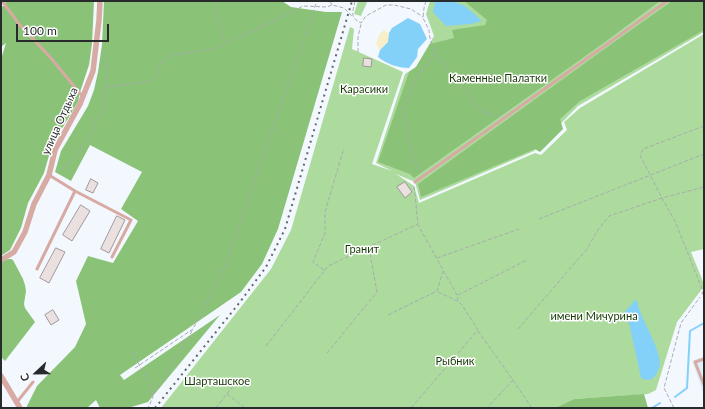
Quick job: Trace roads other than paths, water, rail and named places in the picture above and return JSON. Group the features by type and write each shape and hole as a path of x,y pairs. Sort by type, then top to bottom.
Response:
{"street":[{"name":"улица Отдыха","path":"1,260 14,252 25,232 34,204 49,175 56,150 80,104 93,71 98,38 100,1"},
{"path":"1,376 20,408"}],"lane":[{"path":"2,1 19,24 50,57 83,97"},
{"path":"415,182 667,1"},
{"path":"49,175 75,191 131,220 112,257"},
{"path":"37,269 75,191"},
{"path":"704,359 695,362 704,385"},
{"path":"17,402 33,382"}],"water":[{"path":"435,1 452,1 465,6 482,21 470,24 446,26 433,12"},
{"path":"408,18 420,24 427,39 418,49 417,57 409,68 393,65 378,57 380,50 388,42 389,33 392,28"},
{"path":"636,299 658,353 660,365 655,376 650,380 641,378 628,319 624,313"}],"waterway":[{"path":"675,397 687,388 690,331 704,323"},
{"path":"652,408 660,403"}],"railway":[{"path":"155,408 240,302 266,267 285,229 352,1"}],"park label":[{"name":"Каменные Палатки","path":"498,78"},
{"name":"Карасики","path":"364,89"},
{"name":"Гранит","path":"362,249"},
{"name":"имени Мичурина","path":"594,316"},
{"name":"Рыбник","path":"455,361"},
{"name":"Шарташское","path":"217,381"}]}
